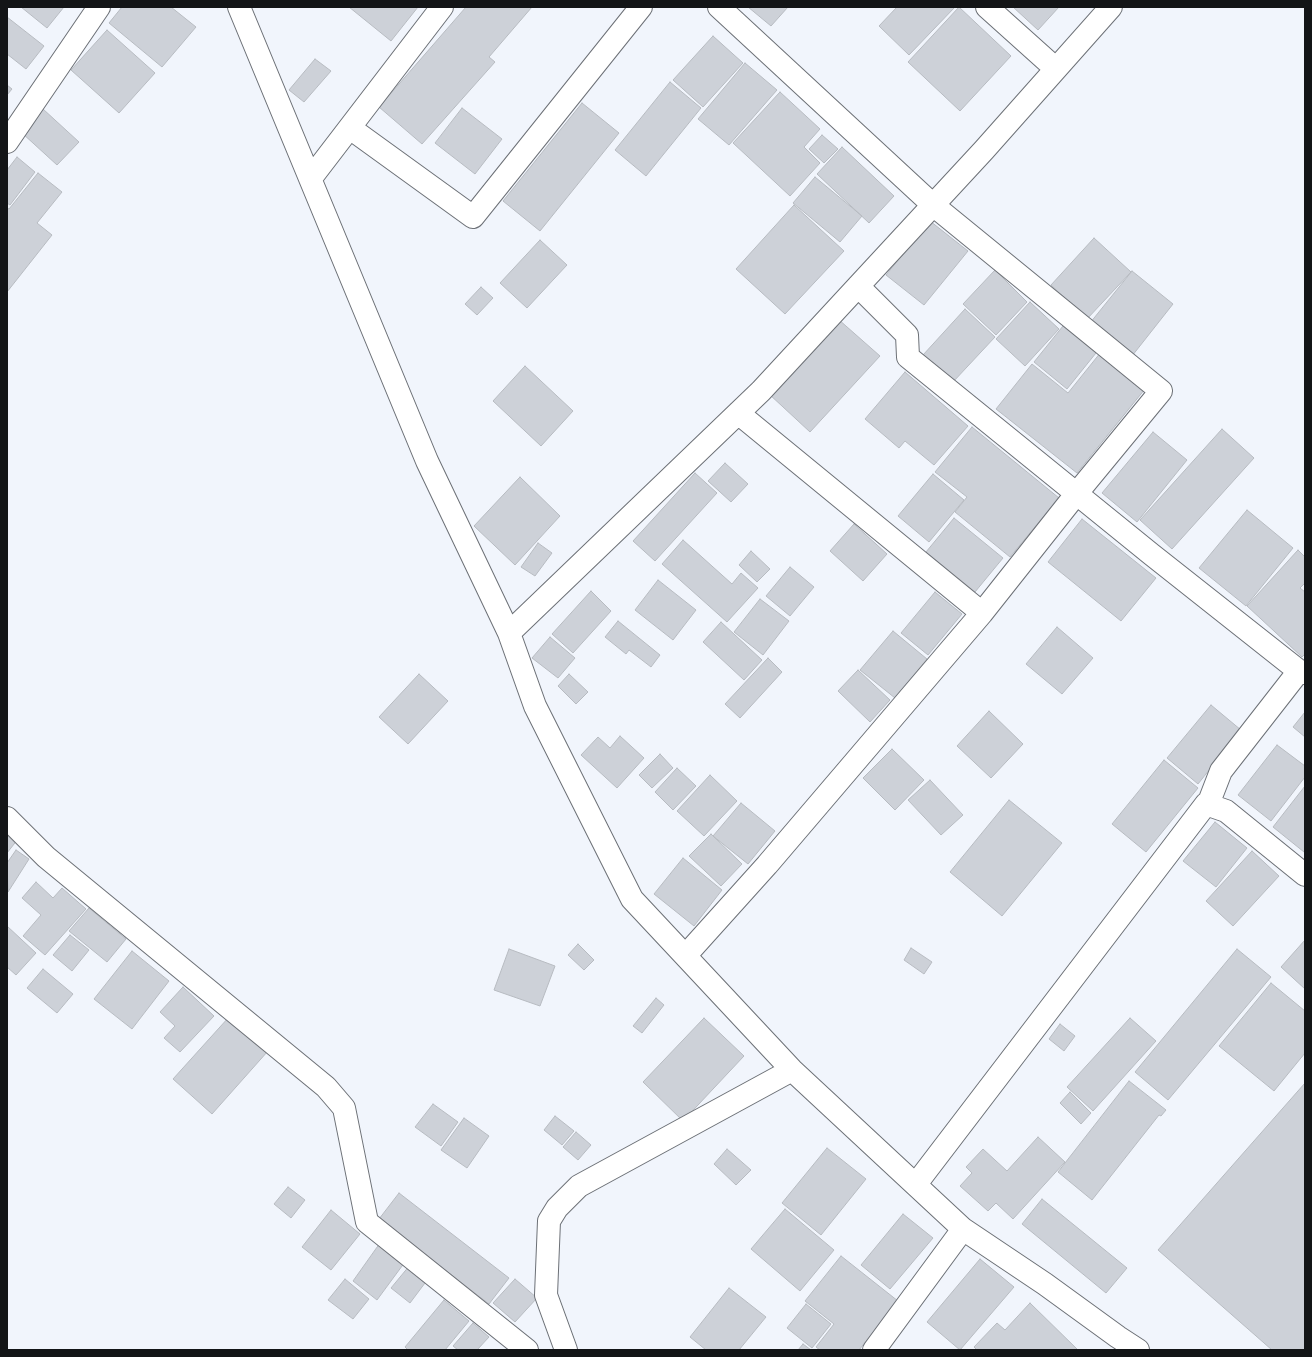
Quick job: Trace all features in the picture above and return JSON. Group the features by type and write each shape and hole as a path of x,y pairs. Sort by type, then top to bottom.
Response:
{"street":[{"path":"7,142 99,7"},
{"path":"240,7 426,462 509,633 535,706 632,899 792,1070 963,1229 1045,1284 1113,1343 1138,1350"},
{"path":"311,178 442,7"},
{"path":"350,128 474,218 641,7"},
{"path":"686,955 767,865 982,614 1077,493 1161,391 933,205 719,7"},
{"path":"987,7 1056,69"},
{"path":"509,633 761,391 984,150 1111,7"},
{"path":"858,286 907,335 908,357 1077,493 1150,554 1302,672 1222,771 1209,802 916,1184"},
{"path":"738,413 982,614"},
{"path":"1206,804 1226,811 1305,875"},
{"path":"7,818 46,857 326,1087 344,1108 367,1222 527,1350"},
{"path":"566,1350 546,1295 549,1221 556,1208 579,1186 792,1070"},
{"path":"874,1350 963,1229"}],"building":[{"path":"21,7 64,7 47,28"},
{"path":"122,7 171,7 196,27 162,67 109,23"},
{"path":"349,7 418,7 391,41"},
{"path":"466,7 532,7 489,57 495,62 422,144 379,107"},
{"path":"748,7 788,7 771,26"},
{"path":"897,7 955,7 909,55 879,26"},
{"path":"959,7 1011,56 960,111 908,62"},
{"path":"1013,7 1059,7 1038,30"},
{"path":"7,17 44,46 26,69 7,54"},
{"path":"107,30 155,73 119,113 71,70"},
{"path":"713,36 743,63 703,107 673,80"},
{"path":"315,59 331,71 304,102 289,90"},
{"path":"745,63 777,90 729,145 698,119"},
{"path":"670,82 701,108 646,176 615,150"},
{"path":"7,85 12,89 7,95"},
{"path":"780,92 820,129 804,147 820,163 790,196 733,143"},
{"path":"582,103 619,133 540,231 503,201"},
{"path":"462,108 502,139 475,174 435,143"},
{"path":"43,109 79,142 57,165 22,133"},
{"path":"822,135 838,149 824,163 809,149"},
{"path":"842,147 894,196 869,223 817,174"},
{"path":"17,157 35,172 10,205 7,203 7,170"},
{"path":"38,173 62,192 37,223 52,235 7,292 7,208 9,209"},
{"path":"815,177 862,216 840,242 793,203"},
{"path":"794,205 844,251 785,314 736,269"},
{"path":"930,221 968,251 924,305 886,275"},
{"path":"1094,238 1131,272 1087,319 1051,285"},
{"path":"540,240 567,265 527,308 500,283"},
{"path":"995,270 1027,302 996,335 963,304"},
{"path":"1132,271 1173,304 1132,356 1090,323"},
{"path":"481,287 493,298 477,315 465,304"},
{"path":"1030,302 1059,329 1025,366 996,339"},
{"path":"965,309 995,337 953,382 923,355"},
{"path":"838,319 880,356 810,432 769,394"},
{"path":"1063,326 1096,353 1067,389 1034,362"},
{"path":"1101,352 1145,389 1077,473 996,409 1032,364 1068,393"},
{"path":"525,366 573,411 541,446 493,401"},
{"path":"905,372 968,426 934,465 905,441 899,448 865,419"},
{"path":"972,427 1059,498 1010,557 955,512 967,497 935,472"},
{"path":"1222,429 1254,458 1172,549 1140,520"},
{"path":"1153,432 1187,460 1137,522 1102,493"},
{"path":"725,463 748,484 731,502 708,481"},
{"path":"695,473 717,493 655,561 633,541"},
{"path":"933,474 964,500 929,542 898,516"},
{"path":"520,477 560,516 515,565 474,526"},
{"path":"1247,510 1293,548 1246,606 1199,568"},
{"path":"954,518 1003,558 975,592 926,552"},
{"path":"1082,519 1156,578 1121,621 1048,562"},
{"path":"854,524 887,554 863,581 830,551"},
{"path":"683,540 732,584 741,573 758,588 727,622 662,564"},
{"path":"538,543 552,553 535,576 521,567"},
{"path":"1298,550 1305,557 1305,583 1300,588 1305,592 1305,654 1302,657 1247,606"},
{"path":"751,551 770,569 757,582 739,565"},
{"path":"790,567 814,587 790,616 766,596"},
{"path":"658,580 696,610 673,640 635,610"},
{"path":"591,591 611,611 573,653 552,634"},
{"path":"935,592 962,614 928,655 901,633"},
{"path":"760,599 789,621 763,655 734,632"},
{"path":"618,621 660,655 651,667 629,650 626,654 605,637"},
{"path":"721,622 762,660 744,680 703,642"},
{"path":"1057,627 1093,658 1062,694 1026,664"},
{"path":"893,631 927,659 895,698 860,670"},
{"path":"550,637 575,658 558,678 532,658"},
{"path":"768,658 782,672 740,718 725,704"},
{"path":"858,670 890,700 870,722 838,691"},
{"path":"419,674 448,701 408,744 379,717"},
{"path":"569,674 588,692 576,704 558,686"},
{"path":"1211,705 1241,730 1198,784 1167,758"},
{"path":"989,711 1023,744 991,778 957,746"},
{"path":"1305,712 1305,737 1293,727"},
{"path":"620,736 644,758 617,788 581,755 598,737 610,748"},
{"path":"1277,745 1305,766 1305,777 1271,821 1238,795"},
{"path":"892,749 924,780 895,810 863,778"},
{"path":"660,754 673,768 652,788 639,775"},
{"path":"1164,760 1198,788 1146,852 1112,824"},
{"path":"677,768 696,786 673,810 655,792"},
{"path":"710,775 737,801 704,836 677,811"},
{"path":"930,780 963,815 941,835 908,800"},
{"path":"1305,786 1305,851 1304,852 1273,827"},
{"path":"1009,800 1062,843 1002,916 950,872"},
{"path":"741,803 775,831 748,864 713,836"},
{"path":"1215,822 1247,848 1216,887 1183,861"},
{"path":"7,831 18,839 7,853"},
{"path":"711,834 742,864 721,886 689,856"},
{"path":"16,850 29,859 8,892 7,863"},
{"path":"1252,851 1279,876 1233,926 1206,901"},
{"path":"683,858 722,890 694,926 654,894"},
{"path":"36,882 53,898 62,888 86,909 45,955 23,936 41,915 22,898"},
{"path":"89,908 126,939 107,962 69,931"},
{"path":"7,926 36,953 16,975 7,967"},
{"path":"70,935 89,950 72,971 53,955"},
{"path":"1305,940 1305,989 1281,967"},
{"path":"578,944 594,960 584,970 568,955"},
{"path":"911,948 932,962 924,974 904,960"},
{"path":"509,949 555,966 540,1006 494,990"},
{"path":"1237,949 1271,977 1168,1100 1135,1072"},
{"path":"132,951 169,981 132,1029 94,999"},
{"path":"43,969 73,994 57,1013 27,988"},
{"path":"1271,983 1305,1011 1305,1053 1274,1091 1219,1046"},
{"path":"183,987 214,1016 180,1052 164,1038 175,1026 160,1012"},
{"path":"656,998 664,1005 642,1033 633,1026"},
{"path":"229,1017 268,1051 212,1114 173,1079"},
{"path":"704,1018 744,1056 683,1121 643,1082"},
{"path":"1130,1018 1156,1041 1093,1111 1067,1087"},
{"path":"1060,1024 1075,1036 1064,1051 1049,1039"},
{"path":"1129,1081 1166,1110 1161,1116 1159,1115 1092,1200 1058,1172"},
{"path":"1305,1083 1305,1350 1272,1350 1158,1250"},
{"path":"1070,1092 1091,1113 1081,1124 1060,1103"},
{"path":"433,1104 458,1122 441,1146 415,1127"},
{"path":"555,1116 574,1131 562,1145 544,1130"},
{"path":"464,1118 489,1136 467,1168 441,1150"},
{"path":"576,1132 591,1145 578,1160 563,1147"},
{"path":"1038,1137 1065,1162 1013,1219 996,1203 988,1211 960,1186 972,1173 966,1167 983,1149 1007,1171"},
{"path":"827,1148 866,1179 821,1235 782,1203"},
{"path":"727,1149 751,1170 736,1185 714,1164"},
{"path":"288,1187 305,1200 291,1218 274,1204"},
{"path":"399,1193 509,1278 489,1304 379,1219"},
{"path":"1042,1199 1127,1268 1106,1293 1022,1224"},
{"path":"785,1209 834,1250 800,1291 751,1249"},
{"path":"331,1210 360,1234 331,1270 302,1247"},
{"path":"903,1214 933,1238 890,1289 861,1265"},
{"path":"380,1243 405,1262 377,1300 353,1281"},
{"path":"841,1256 898,1301 859,1350 820,1350 816,1347 834,1324 805,1301"},
{"path":"980,1259 1014,1287 960,1350 927,1322"},
{"path":"410,1265 428,1279 410,1303 391,1288"},
{"path":"345,1279 369,1299 353,1319 328,1300"},
{"path":"515,1279 537,1298 515,1322 493,1303"},
{"path":"729,1288 766,1317 739,1350 706,1350 690,1337"},
{"path":"444,1300 469,1321 445,1350 408,1350 405,1347"},
{"path":"1030,1303 1078,1350 977,1350 974,1347 997,1323 1005,1330"},
{"path":"806,1304 831,1324 812,1348 787,1328"},
{"path":"473,1323 489,1337 477,1350 458,1350 453,1346"},
{"path":"803,1344 811,1350 798,1350"}]}
